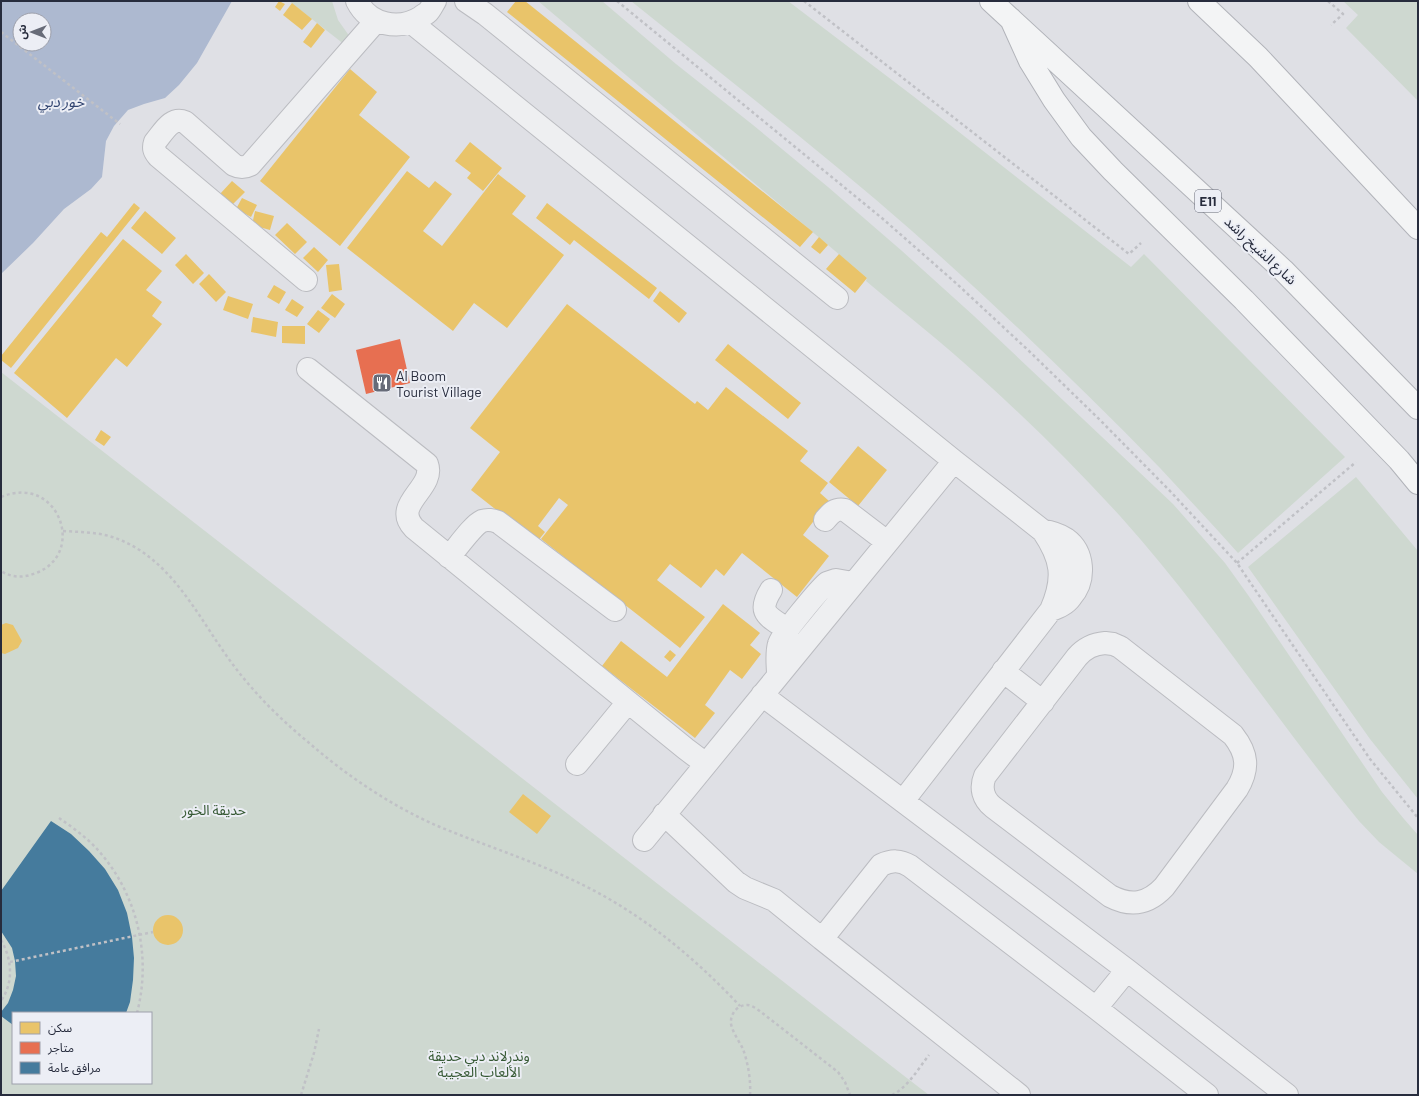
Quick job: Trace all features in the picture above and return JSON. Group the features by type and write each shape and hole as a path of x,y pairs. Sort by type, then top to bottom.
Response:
{"highway":[{"name":"شارع الشيخ راشد","path":"992,1 1283,270 1418,408"},
{"path":"1199,1 1258,57 1418,228"},
{"path":"1011,19 1034,68 1054,100 1082,137 1113,171 1244,300 1316,374 1399,460 1418,483"}],"lane":[{"path":"357,1 361,9 376,21 394,26 412,22 428,12 435,1"},
{"path":"466,1 475,6 837,298"},
{"path":"306,280 158,156 154,150 155,142 172,122 181,120 234,165 245,167 250,165 376,21"},
{"path":"412,22 954,460 1043,530 1055,533 1066,540 1075,549 1080,560 1081,573 1078,586 1072,597 1062,605 1051,610 903,801"},
{"path":"308,368 427,464 429,469 427,478 407,511 410,523 414,528 706,764"},
{"path":"644,840 954,460"},
{"path":"825,520 835,510 845,510 887,542"},
{"path":"450,557 476,526 482,522 490,520 498,522 615,610"},
{"path":"778,675 777,651 781,639 788,630 827,583 840,580 853,583"},
{"path":"771,590 764,602 765,612 788,630"},
{"path":"1097,644 1113,644 1120,647 1233,735 1239,743 1244,752 1245,762 1245,772 1240,785 1164,887 1157,894 1139,902 1129,903 1119,901 1110,896 988,803 984,796 982,782 985,776 1043,702 1082,651 1097,644"},
{"path":"1003,671 1043,702"},
{"path":"762,695 1127,970 1287,1095"},
{"path":"577,764 628,702"},
{"path":"664,814 736,882 745,888 774,900 1019,1095"},
{"path":"822,939 881,866 888,862 904,862 1096,1008 1207,1095"},
{"path":"1096,1008 1127,970"}],"path":[{"path":"1,1 1,8"},
{"path":"617,1 877,214 951,279 1029,351 1170,491 1237,563 1370,759 1418,818"},
{"path":"804,1 1129,254 1141,244"},
{"path":"1328,1 1343,14 1331,25"},
{"path":"1,32 120,124"},
{"path":"1237,563 1356,462"},
{"path":"1,497 11,493 23,492 35,494 46,500 54,508 60,519 63,531 62,543 58,554 51,564 41,571 30,576 18,577 1,572"},
{"path":"63,531 88,532 110,536 130,544 147,555 176,584 231,663 255,691 307,742 336,765 397,805 439,826 538,864 580,883 621,906 659,932 688,955 740,1006"},
{"path":"59,818 79,832 97,849 112,868 132,906 140,935 143,957 143,980 137,1012"},
{"path":"10,962 153,932"},
{"path":"1,940 10,962 8,987 1,1001"},
{"path":"750,1095 748,1070 743,1049 731,1023 731,1016 735,1010 740,1006 747,1005 754,1007 838,1072 845,1082 850,1095"},
{"path":"301,1095 314,1053 318,1029"},
{"path":"892,1095 910,1080 944,1035"}],"green space":[{"path":"289,1 332,1 338,20 350,37 345,45"},
{"path":"538,1 602,1 676,64 828,187 902,251 974,316 1173,504 1225,563 1382,792 1418,835 1418,874 1379,842 1359,821 1299,745 1182,590 1152,553 1087,480 1017,411 967,365 866,281 867,278"},
{"path":"631,1 788,1 913,96 1131,267 1144,254 1345,457 1238,553 1160,468 1100,407 944,260 878,201 773,114"},
{"path":"1343,1 1418,1 1418,101 1346,28 1358,15"},
{"name":"حديقة الخور","path":"1,372 929,1095 1,1095"},
{"path":"1356,477 1418,551 1418,799 1370,739 1248,567"}],"water":[{"name":"خور دبي","path":"1,1 232,1 197,63 179,85 165,98 128,110 114,126 106,141 102,177 91,189 64,209 33,243 1,274"}],"building: سكن":[{"path":"279,1 285,4 280,11 275,7"},
{"path":"516,1 525,1 813,232 800,247 507,12"},
{"path":"292,3 312,19 302,30 283,15"},
{"path":"317,23 325,30 311,48 303,42"},
{"path":"350,69 377,92 359,115 410,157 340,246 260,181"},
{"path":"470,142 502,168 483,191 467,178 471,173 455,161"},
{"path":"407,171 429,188 435,181 452,194 423,231 442,246 498,174 526,196 512,214 564,255 507,328 474,303 453,331 347,248"},
{"path":"232,181 245,192 232,205 220,194"},
{"path":"242,198 257,205 251,217 236,209"},
{"path":"134,203 140,208 11,368 1,360 1,356 101,232 107,237"},
{"path":"547,203 657,288 649,299 574,240 570,245 536,218"},
{"path":"145,211 176,238 162,254 131,228"},
{"path":"255,211 274,216 270,230 252,225"},
{"path":"287,223 307,242 295,254 275,235"},
{"path":"819,237 828,245 820,254 811,247"},
{"path":"123,239 162,271 146,290 162,302 152,316 162,324 127,367 116,358 67,418 14,373"},
{"path":"314,247 328,260 318,272 303,258"},
{"path":"186,254 204,273 193,284 175,265"},
{"path":"839,254 867,278 855,293 826,269"},
{"path":"339,264 342,290 329,292 326,265"},
{"path":"209,274 226,292 216,302 199,284"},
{"path":"274,285 286,292 279,304 267,297"},
{"path":"660,291 687,313 679,323 653,301"},
{"path":"332,294 345,304 335,318 321,308"},
{"path":"228,296 253,304 248,319 223,310"},
{"path":"292,299 304,307 297,317 285,310"},
{"path":"567,304 695,404 697,401 708,410 726,387 808,451 800,461 828,483 820,493 829,501 803,535 829,556 797,597 742,553 724,576 716,569 701,588 670,564 657,580 705,617 680,648 541,539 568,505 559,498 538,526 545,532 537,542 471,490 500,452 470,428"},
{"path":"318,310 330,319 319,333 307,324"},
{"path":"253,317 278,322 276,337 251,332"},
{"path":"282,326 305,326 305,344 282,343"},
{"path":"728,344 801,403 788,419 715,360"},
{"path":"101,430 111,437 104,446 95,440"},
{"path":"858,446 887,470 858,506 829,482"},
{"path":"723,604 760,633 750,645 761,654 742,679 730,670 705,705 715,713 695,738 602,666 621,641 667,677"},
{"path":"6,623 13,625 22,641 18,648 5,654 1,653 1,625"},
{"path":"670,650 676,655 670,662 664,657"},
{"path":"523,794 551,816 537,834 509,812"},
{"path":"168,915 179,919 183,930 179,941 168,945 157,941 153,930 157,919"}],"building: متاجر":[{"path":"400,339 410,383 366,394 356,350"}],"building: مرافق عامة":[{"path":"51,821 71,834 89,851 105,869 118,890 127,913 132,937 134,958 130,1002 126,1012 12,1012 12,1024 1,1016 1,1012 8,1003 13,990 16,976 12,948 1,931 1,891"}],"place":[{"name":"Al Boom Tourist Village","path":"382,383"}],"park label":[{"name":"وندرلاند دبي حديقة الألعاب العجيبة","path":"479,1064"}]}
